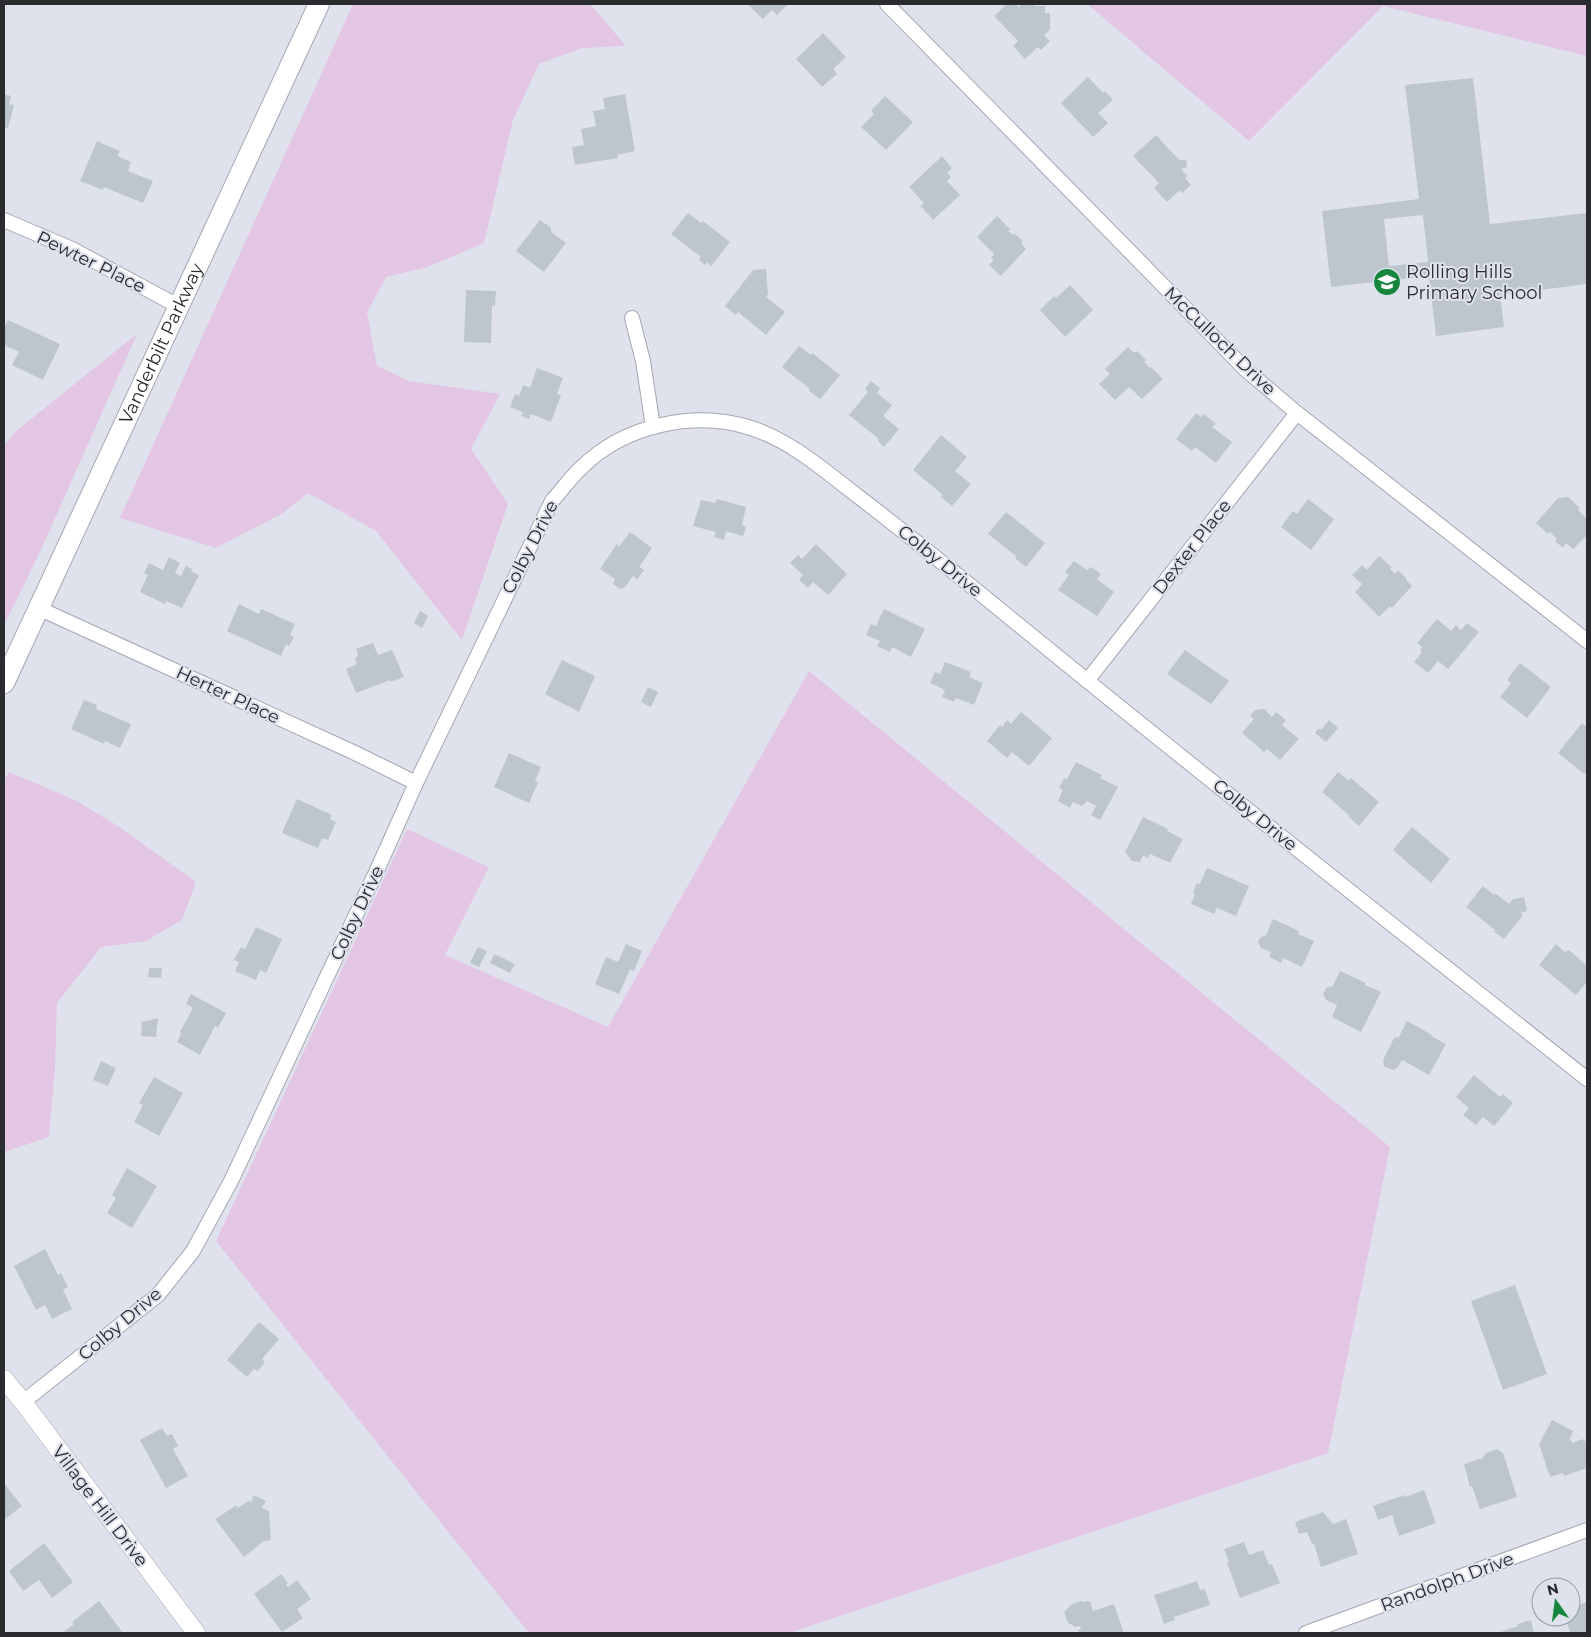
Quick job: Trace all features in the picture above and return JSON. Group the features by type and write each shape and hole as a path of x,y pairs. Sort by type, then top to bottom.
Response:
{"main road":[{"name":"Vanderbilt Parkway","path":"4,683 319,4"}],"street":[{"name":"McCulloch Drive","path":"887,4 1240,363 1297,413 1587,641"},
{"name":"Pewter Place","path":"4,220 72,249 178,306"},
{"path":"632,318 643,361 653,427"},
{"name":"Dexter Place","path":"1087,681 1297,413"},
{"name":"Colby Drive","path":"23,1402 158,1295 193,1251 231,1182 416,783 552,501 583,466 616,441 653,427 696,420 724,422 752,428 789,445 904,532 1087,681 1587,1079"},
{"name":"Herter Place","path":"38,608 353,752 416,783"},
{"name":"Village Hill Drive","path":"4,1379 196,1633"},
{"name":"Randolph Drive","path":"1306,1633 1587,1530"}],"shaded area":[{"path":"353,4 590,4 626,46 582,48 539,64 513,120 484,243 428,267 386,277 367,313 377,366 409,381 500,394 471,449 508,504 462,640 376,531 308,493 283,513 216,548 120,518"},
{"path":"1087,4 1587,4 1587,56 1383,6 1249,141"},
{"path":"137,334 40,552 4,625 4,446 15,432"},
{"path":"809,671 1390,1147 1328,1453 789,1633 529,1633 216,1241 407,829 489,867 445,955 608,1027"},
{"path":"9,772 75,800 118,826 196,882 182,920 146,941 101,947 57,1003 55,1068 49,1137 4,1152 4,780"}],"building":[{"path":"747,4 788,4 777,15 772,10 763,19"},
{"path":"1007,4 1015,4 1019,7 1022,4 1045,6 1045,13 1050,13 1050,30 1044,35 1050,41 1041,50 1038,47 1025,59 1013,46 1018,41 994,16"},
{"path":"823,33 846,57 833,69 837,74 822,87 796,59"},
{"path":"1088,77 1103,93 1105,91 1113,100 1098,113 1108,123 1093,137 1061,103"},
{"path":"1473,78 1490,224 1587,213 1587,284 1500,295 1504,327 1436,336 1429,276 1331,287 1322,211 1419,199 1405,85","holes":["1423,215 1428,262 1389,266 1384,219"]},
{"path":"4,94 11,96 9,104 14,105 8,128 4,127"},
{"path":"625,94 635,151 617,155 618,158 575,165 572,147 584,145 581,129 596,126 593,111 605,109 603,98"},
{"path":"885,96 913,122 886,150 861,127 874,114 871,111"},
{"path":"1156,135 1179,160 1186,160 1187,167 1181,169 1191,185 1182,193 1180,190 1167,202 1154,188 1159,183 1133,156"},
{"path":"97,141 120,151 117,156 131,162 128,171 153,181 143,203 104,187 103,190 80,181"},
{"path":"942,156 952,168 947,173 951,177 947,181 960,195 933,220 921,206 924,203 909,187"},
{"path":"688,213 701,223 703,221 730,242 711,266 707,262 705,265 699,260 701,257 671,234"},
{"path":"997,216 1010,229 1008,231 1013,235 1014,233 1023,241 1021,243 1026,249 1001,276 989,265 994,260 991,258 994,254 977,237"},
{"path":"540,220 551,228 551,232 566,243 544,272 516,251"},
{"path":"766,269 768,294 766,297 785,312 766,335 738,312 736,315 725,306 753,270"},
{"path":"1070,285 1093,310 1065,337 1040,310 1054,296 1056,298"},
{"path":"466,290 496,291 495,306 492,305 491,343 464,342"},
{"path":"8,320 60,344 43,380 12,365 19,352 4,345 4,329"},
{"path":"799,346 811,355 812,353 840,375 820,399 782,367"},
{"path":"1128,347 1134,353 1137,351 1146,360 1144,362 1163,379 1142,399 1129,387 1115,400 1099,384 1110,374 1105,369"},
{"path":"537,368 563,378 557,394 561,395 551,422 531,414 529,419 521,416 523,412 510,407 515,394 519,396 523,385 530,388"},
{"path":"871,381 880,388 877,393 892,405 883,416 899,429 884,447 878,441 879,439 849,415 868,392 865,389"},
{"path":"1196,413 1201,417 1204,414 1216,424 1212,427 1232,442 1216,463 1195,447 1192,451 1176,439"},
{"path":"941,435 967,457 955,471 971,484 952,506 941,497 943,495 913,470"},
{"path":"1568,497 1580,508 1578,510 1587,519 1587,535 1573,549 1566,543 1563,548 1555,541 1557,539 1550,532 1548,534 1536,523 1558,498"},
{"path":"717,499 746,507 742,525 746,527 743,536 726,531 724,540 714,537 716,532 693,526 701,500 715,503"},
{"path":"1308,499 1334,519 1311,550 1281,527 1293,511 1297,514"},
{"path":"1006,512 1045,543 1026,567 1015,558 1016,556 988,534"},
{"path":"630,532 652,548 639,567 644,570 637,580 633,576 625,587 621,589 613,584 615,579 600,569 617,544 619,547"},
{"path":"816,544 847,574 828,595 813,582 808,588 799,580 803,575 790,563 798,555 802,559"},
{"path":"1379,556 1392,567 1390,569 1395,574 1398,570 1412,586 1392,608 1390,606 1379,617 1355,592 1362,584 1352,575 1362,565 1367,570"},
{"path":"169,557 180,563 175,573 181,576 186,566 199,575 182,608 166,601 165,604 140,592 148,575 144,573 149,563 163,570"},
{"path":"1074,561 1087,570 1091,567 1101,574 1097,579 1114,592 1097,616 1058,590 1069,575 1065,572"},
{"path":"239,604 259,614 261,609 295,624 290,635 294,637 289,646 286,644 281,656 227,631"},
{"path":"884,609 925,629 911,657 892,647 890,652 877,646 880,641 866,635 871,624 876,626"},
{"path":"420,611 428,616 422,628 414,623"},
{"path":"1437,619 1451,631 1456,625 1461,630 1467,623 1479,632 1448,669 1438,661 1428,673 1414,662 1422,652 1420,650 1422,647 1417,643"},
{"path":"373,643 378,655 392,650 404,677 390,682 390,680 356,693 346,669 357,664 355,658 358,656 356,649"},
{"path":"1185,650 1229,681 1211,704 1167,674"},
{"path":"562,660 595,676 579,712 545,694"},
{"path":"945,662 971,672 969,677 983,683 974,705 956,698 954,702 942,697 945,690 930,683 935,672 940,674"},
{"path":"1520,663 1551,687 1527,718 1500,697 1511,683 1507,680"},
{"path":"648,687 658,692 651,707 641,702"},
{"path":"84,700 97,705 96,709 131,724 120,748 105,741 104,744 71,729"},
{"path":"1264,709 1272,717 1276,712 1286,720 1282,725 1299,739 1280,760 1267,749 1264,752 1242,733 1254,719 1250,716 1255,710"},
{"path":"1021,712 1052,738 1029,766 1012,752 1007,758 987,741 1000,725 1002,727 1007,720 1011,724"},
{"path":"1329,720 1338,728 1326,742 1315,733 1318,729 1322,729"},
{"path":"1582,723 1587,727 1587,771 1584,774 1558,753"},
{"path":"509,753 541,767 535,781 538,783 529,803 494,787"},
{"path":"1076,762 1102,775 1100,778 1118,787 1100,820 1091,815 1096,806 1087,801 1082,806 1073,802 1070,808 1058,801 1063,790 1059,788 1064,778 1067,779"},
{"path":"1338,772 1349,781 1351,778 1379,802 1359,826 1322,792"},
{"path":"297,799 332,815 330,819 336,822 328,840 322,838 318,848 282,833"},
{"path":"1143,817 1168,829 1167,831 1183,839 1170,863 1150,854 1148,858 1143,855 1140,862 1132,861 1125,852"},
{"path":"1412,827 1450,859 1431,883 1393,850"},
{"path":"1207,868 1249,886 1236,916 1217,908 1214,914 1191,904 1197,883 1200,884"},
{"path":"1483,886 1509,904 1513,899 1524,897 1527,911 1520,913 1523,915 1504,939 1466,907"},
{"path":"1273,919 1299,931 1298,934 1314,941 1302,967 1283,958 1281,963 1269,957 1271,952 1261,948 1258,942 1260,938 1266,935"},
{"path":"256,927 282,939 266,973 260,970 256,980 235,971 239,962 234,960 241,947 245,949"},
{"path":"626,944 642,951 634,971 630,969 619,994 595,984 606,957 618,962"},
{"path":"1556,944 1565,952 1569,950 1587,966 1587,982 1576,995 1539,965"},
{"path":"478,947 487,951 479,967 470,963"},
{"path":"494,954 515,964 510,973 490,963"},
{"path":"149,968 162,968 161,978 148,977"},
{"path":"1340,971 1381,992 1361,1032 1332,1017 1337,1005 1326,1000 1323,994 1326,988 1333,986"},
{"path":"191,994 226,1013 218,1028 215,1026 200,1055 177,1042 181,1034 180,1032 193,1008 186,1004"},
{"path":"158,1018 156,1037 141,1036 142,1022"},
{"path":"1407,1021 1446,1044 1429,1075 1402,1060 1397,1068 1393,1070 1384,1066 1383,1060 1394,1038 1399,1037"},
{"path":"101,1061 116,1068 108,1086 93,1080"},
{"path":"1474,1075 1500,1097 1503,1094 1513,1103 1494,1126 1483,1117 1476,1125 1463,1115 1469,1108 1456,1097"},
{"path":"154,1077 183,1093 159,1136 134,1122 143,1105 139,1103"},
{"path":"127,1168 157,1186 132,1228 107,1213 116,1198 112,1195"},
{"path":"45,1249 58,1275 61,1273 68,1287 63,1290 72,1309 52,1319 45,1305 36,1310 14,1266"},
{"path":"1515,1285 1547,1374 1503,1390 1471,1301"},
{"path":"259,1322 279,1339 262,1359 265,1362 258,1371 254,1369 247,1377 227,1360"},
{"path":"1552,1420 1573,1431 1570,1438 1572,1443 1583,1439 1584,1441 1587,1440 1587,1468 1564,1476 1563,1473 1550,1477 1539,1444"},
{"path":"162,1428 167,1436 172,1434 178,1446 173,1449 188,1476 166,1488 140,1440"},
{"path":"1497,1449 1503,1453 1517,1497 1480,1509 1472,1486 1470,1487 1464,1464 1483,1458 1486,1453"},
{"path":"4,1483 22,1506 4,1520"},
{"path":"1424,1490 1436,1523 1399,1536 1392,1515 1378,1520 1373,1506"},
{"path":"253,1495 266,1501 262,1508 269,1511 271,1540 264,1541 244,1557 215,1519 237,1505 237,1508 249,1501 252,1502"},
{"path":"1323,1512 1333,1524 1346,1519 1358,1554 1321,1567 1314,1544 1312,1544 1307,1532 1299,1534 1295,1522"},
{"path":"1244,1542 1249,1555 1263,1550 1269,1565 1272,1564 1280,1583 1240,1598 1224,1549"},
{"path":"44,1543 73,1582 52,1598 39,1580 23,1591 9,1571"},
{"path":"281,1574 288,1583 286,1585 288,1587 297,1580 311,1599 297,1609 303,1618 282,1632 254,1594"},
{"path":"1197,1581 1200,1590 1205,1589 1210,1605 1174,1617 1175,1620 1164,1624 1154,1595"},
{"path":"99,1601 123,1633 62,1633 74,1624 72,1622"},
{"path":"1090,1601 1093,1611 1114,1604 1124,1633 1079,1633 1080,1626 1076,1627 1068,1623 1064,1612 1072,1604"},
{"path":"1587,1602 1587,1632 1570,1633 1568,1627 1581,1627 1581,1604"},
{"path":"1531,1620 1531,1627 1534,1633 1498,1633 1518,1626 1518,1624"}],"place":[{"name":"Rolling Hills Primary School","path":"1387,282"}]}
